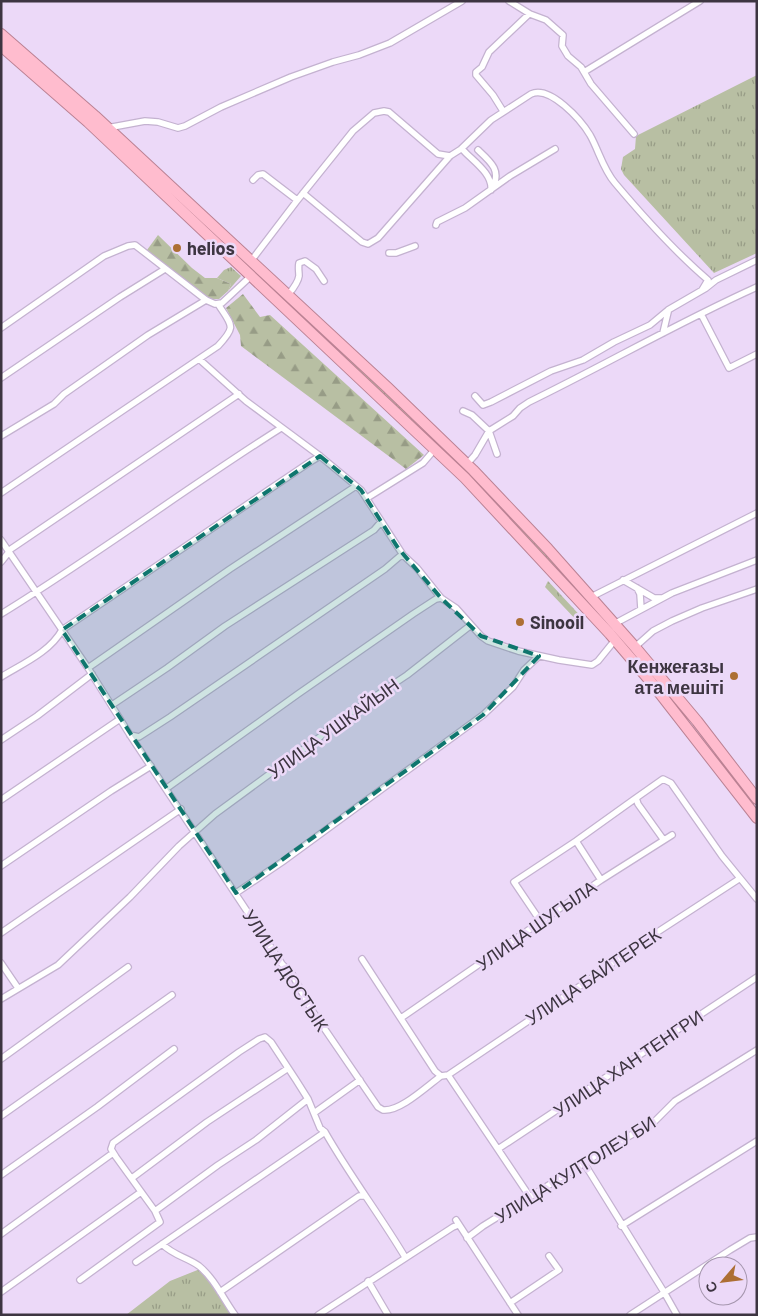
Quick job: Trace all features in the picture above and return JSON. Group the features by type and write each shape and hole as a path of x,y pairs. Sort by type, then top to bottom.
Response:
{"highway":[{"path":"1,34 435,449 614,631 635,647 757,799"},
{"path":"1,46 103,130 251,261 466,464 548,549 591,597 614,631 757,818"}],"street":[{"path":"103,130 145,121 158,122 178,128 185,126 221,107 291,77 375,50 462,1"},
{"path":"509,1 529,14 546,20 563,35 562,46 565,51 634,134"},
{"path":"584,72 700,1"},
{"path":"503,111 493,95 476,75 476,72 482,66 489,52 529,14"},
{"path":"302,194 362,242 368,244 378,238 450,156 461,149 503,111 536,92 550,96 572,112 589,134 604,167 613,180 708,280 702,290"},
{"path":"251,261 353,131 374,113 389,112 438,154 450,156"},
{"path":"436,225 437,222 465,208 510,176 555,149"},
{"path":"478,150 491,162 495,170 497,177 491,190"},
{"path":"464,151 486,175 490,181 491,190"},
{"path":"253,180 258,175 263,174 297,200"},
{"path":"1,328 104,256 128,246 135,246 206,300 218,304 229,321 229,334 218,346 1,493"},
{"path":"389,253 396,253 415,246"},
{"path":"475,396 483,405 492,402 551,371 583,360 614,342 650,325 668,310 716,280 757,260"},
{"path":"288,295 299,276 297,270 299,262 305,261 316,269 324,281"},
{"path":"1,378 120,297 165,269"},
{"path":"218,304 252,276"},
{"path":"466,464 475,454 489,430 513,416 529,402 597,369 662,333 757,287"},
{"path":"1,436 54,404 64,394 148,335 188,309 206,300"},
{"path":"662,333 668,310"},
{"path":"701,314 729,368 757,354"},
{"path":"200,359 218,377 356,486 367,498 403,555 417,568 441,598 456,608 488,641 539,656 592,664 598,661 614,631 641,610 696,583 757,560"},
{"path":"1,562 9,552 239,394"},
{"path":"463,411 472,415 489,430 497,454"},
{"path":"1,614 81,564 119,536 281,428"},
{"path":"367,498 424,463 435,449"},
{"path":"1,677 57,640 62,630 320,456"},
{"path":"88,668 230,569 356,486"},
{"path":"591,597 757,514"},
{"path":"112,705 225,626 374,530 381,522"},
{"name":"УЛИЦА ДОСТЫК","path":"1,540 92,674 120,720 181,809 282,964 292,974 311,1009 378,1107 386,1111 394,1109 441,1076"},
{"path":"130,735 139,737 170,717 403,555"},
{"path":"622,580 654,598 663,598"},
{"path":"637,588 640,594 641,610"},
{"path":"635,647 653,631 672,621 702,608 757,589"},
{"path":"167,788 413,614 436,599 441,598"},
{"name":"УЛИЦА УШКАЙЫН","path":"1,998 58,965 130,896 166,858 238,797 320,737 332,726 406,675 471,625"},
{"path":"236,893 282,862 483,715 513,687 524,670 539,656"},
{"path":"1,740 37,716 92,674"},
{"path":"1,800 120,720"},
{"path":"1,866 111,791 152,766"},
{"path":"541,922 514,882 576,841 663,779 673,786 739,879 745,883 757,899"},
{"path":"636,798 664,839"},
{"path":"1,933 181,809"},
{"name":"УЛИЦА ШУГЫЛА","path":"401,1018 601,880 672,835"},
{"path":"576,841 601,880"},
{"name":"УЛИЦА БАЙТЕРЕК","path":"448,1075 581,986 636,946 739,879"},
{"path":"362,959 435,1071 441,1076 448,1075 530,1196"},
{"path":"1,962 18,988"},
{"path":"1,1059 106,984 128,966"},
{"name":"УЛИЦА ХАН ТЕНГРИ","path":"498,1149 757,977"},
{"path":"1,1116 172,995"},
{"path":"80,1280 160,1222 155,1211 113,1153 111,1149 113,1142 239,1052 259,1039 265,1038 272,1042 308,1100 320,1128 325,1132 345,1167 405,1257"},
{"path":"1,1175 174,1049"},
{"name":"УЛИЦА КУЛТОЛЕУ БИ","path":"466,1238 530,1196 653,1122 674,1100 757,1050"},
{"path":"132,1178 207,1122 287,1069"},
{"path":"314,1113 360,1080"},
{"path":"155,1211 256,1140 308,1100"},
{"path":"136,1262 325,1132"},
{"path":"622,1226 757,1141"},
{"path":"1,1234 113,1153"},
{"path":"584,1164 677,1315"},
{"path":"1,1292 141,1192"},
{"path":"220,1292 359,1196 364,1196"},
{"path":"318,1315 457,1223 518,1315"},
{"path":"630,1315 750,1238 757,1230"},
{"path":"750,1238 757,1237"},
{"path":"162,1244 169,1251 201,1267 235,1315"},
{"path":"510,1303 559,1270 549,1256"},
{"path":"368,1281 388,1315"}],"highlighted area":[{"path":"320,456 361,490 398,548 441,598 481,636 539,656 483,715 236,893 62,630"}],"green space":[{"path":"757,75 757,253 714,273 624,175 621,169 623,157 635,149 636,136"},
{"path":"158,235 205,278 217,278 231,284 228,291 219,299 209,299 147,250"},
{"path":"231,267 241,276 228,291 231,284 217,278 224,270"},
{"path":"254,268 362,370 514,519 595,610 461,471 251,271"},
{"path":"243,294 260,317 270,315 424,455 406,469 241,346 240,335 226,308"},
{"path":"548,581 586,622 580,624 545,587"},
{"path":"200,1269 234,1315 126,1315 170,1281"}],"place":[{"name":"helios","path":"177,248"},
{"name":"Sinooil","path":"520,622"},
{"name":"Кенжеғазы ата мешіті","path":"734,676"}]}
